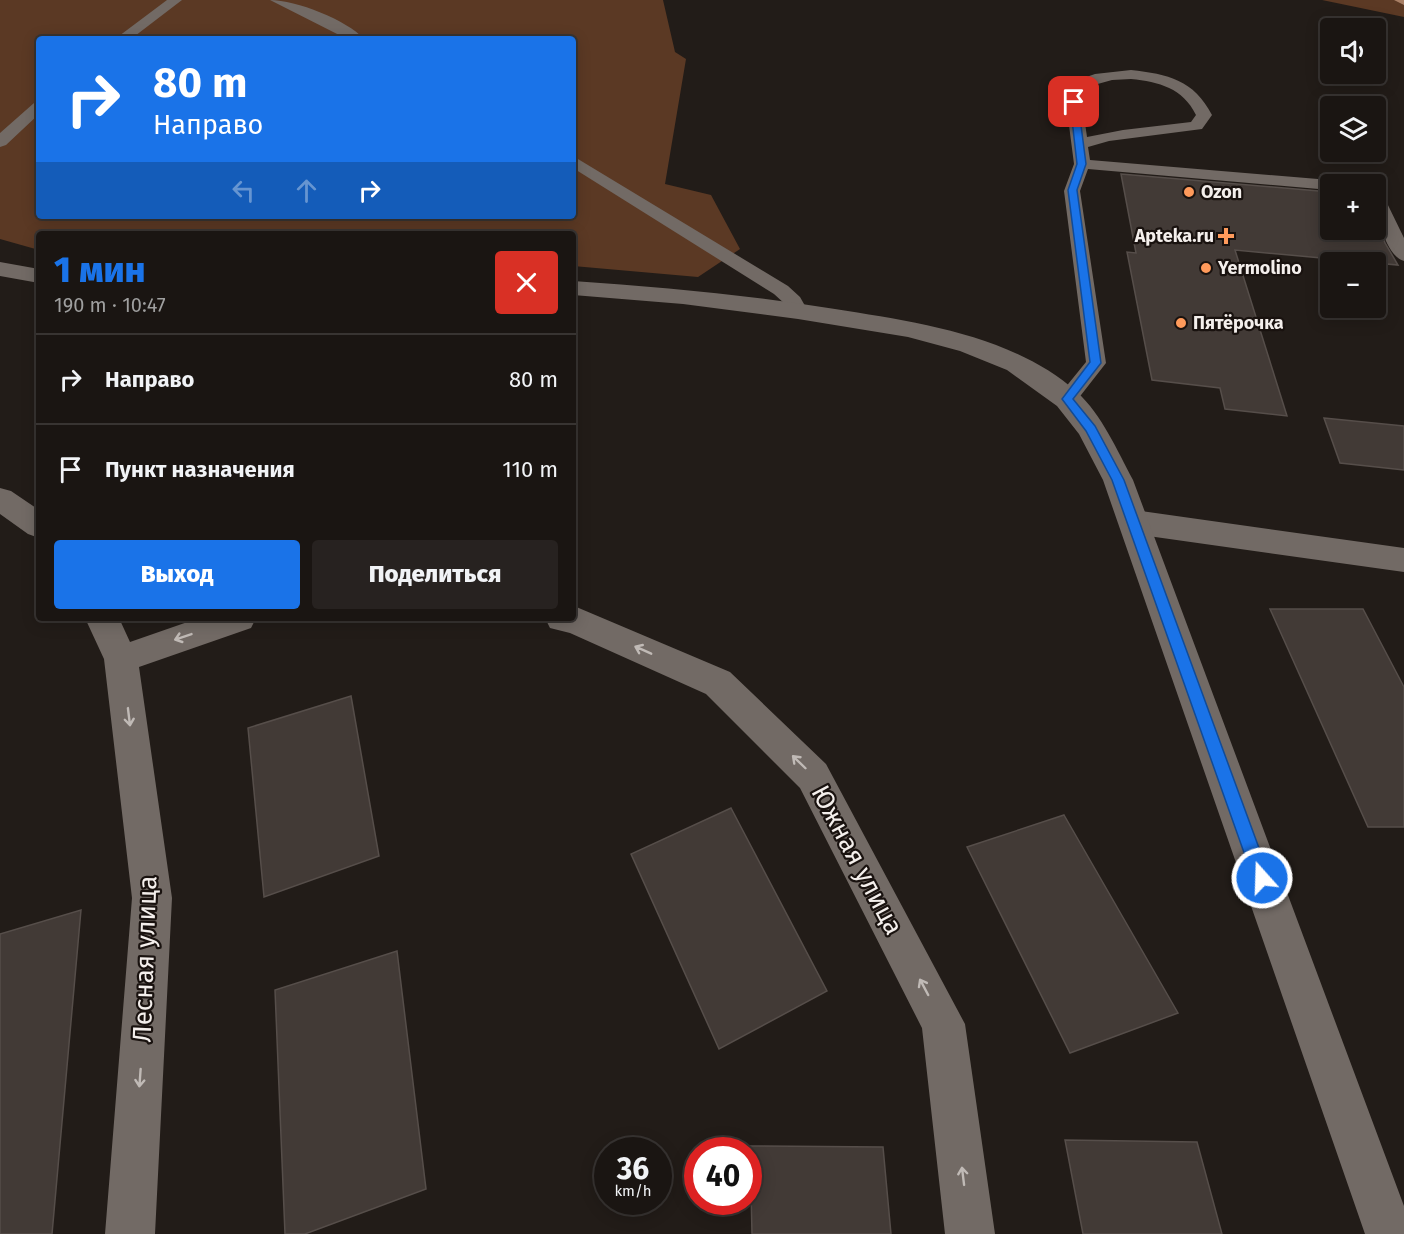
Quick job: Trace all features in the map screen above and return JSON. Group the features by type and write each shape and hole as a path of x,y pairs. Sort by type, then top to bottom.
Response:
{"street":[{"path":"0,268 36,275"},
{"path":"576,288 683,296 909,329 969,345 1016,364 1067,399 1091,429 1118,480 1390,1234"},
{"path":"0,499 36,524"},
{"path":"1134,522 1404,560"},
{"name":"Лесная улица","path":"103,621 121,659 152,898 130,1234"},
{"path":"121,659 230,621"},
{"name":"Южная улица","path":"576,621 718,683 813,776 943,1024 970,1234"}],"lane":[{"path":"126,36 175,0"},
{"path":"277,0 351,36"},
{"path":"1067,399 1096,363 1072,190 1082,164 1074,102 1080,84 1094,77 1115,74 1159,79 1191,92 1201,104 1204,115 1196,126 1177,130 1101,136 1080,145"},
{"path":"0,142 36,109"},
{"path":"576,163 781,290 798,311"},
{"path":"1082,164 1320,184"},
{"path":"1386,219 1404,256"}],"shaded area":[{"path":"0,0 663,0 675,52 686,59 665,184 711,195 740,249 698,277 576,266 576,231 36,231 36,249 0,239"},
{"path":"1322,0 1404,0 1404,17"}],"building":[{"path":"1121,174 1320,191 1320,240 1384,240 1398,265 1386,264 1386,252 1320,252 1320,258 1235,250 1287,416 1225,409 1220,388 1152,380 1127,252 1136,253"},
{"path":"1324,418 1404,426 1404,470 1340,463"},
{"path":"1270,609 1363,609 1404,687 1404,827 1368,827"},
{"path":"351,696 379,856 264,897 248,728"},
{"path":"731,808 827,991 719,1049 631,854"},
{"path":"1064,815 1178,1013 1070,1053 967,847"},
{"path":"81,910 52,1234 0,1234 0,934"},
{"path":"397,951 426,1189 305,1234 285,1234 275,990"},
{"path":"1065,1140 1197,1142 1222,1234 1083,1234"},
{"path":"762,1146 883,1147 891,1234 752,1234 752,1215 762,1215"}],"waterway":[{"path":"1398,0 1404,3"}],"place":[{"name":"Ozon","path":"1189,192"},
{"name":"Apteka.ru","path":"1226,236"},
{"name":"Yermolino","path":"1206,268"},
{"name":"Пятёрочка","path":"1181,323"}],"route":[{"path":"1074,102 1082,164 1072,190 1096,363 1067,399 1091,429 1118,480 1262,878"}]}
